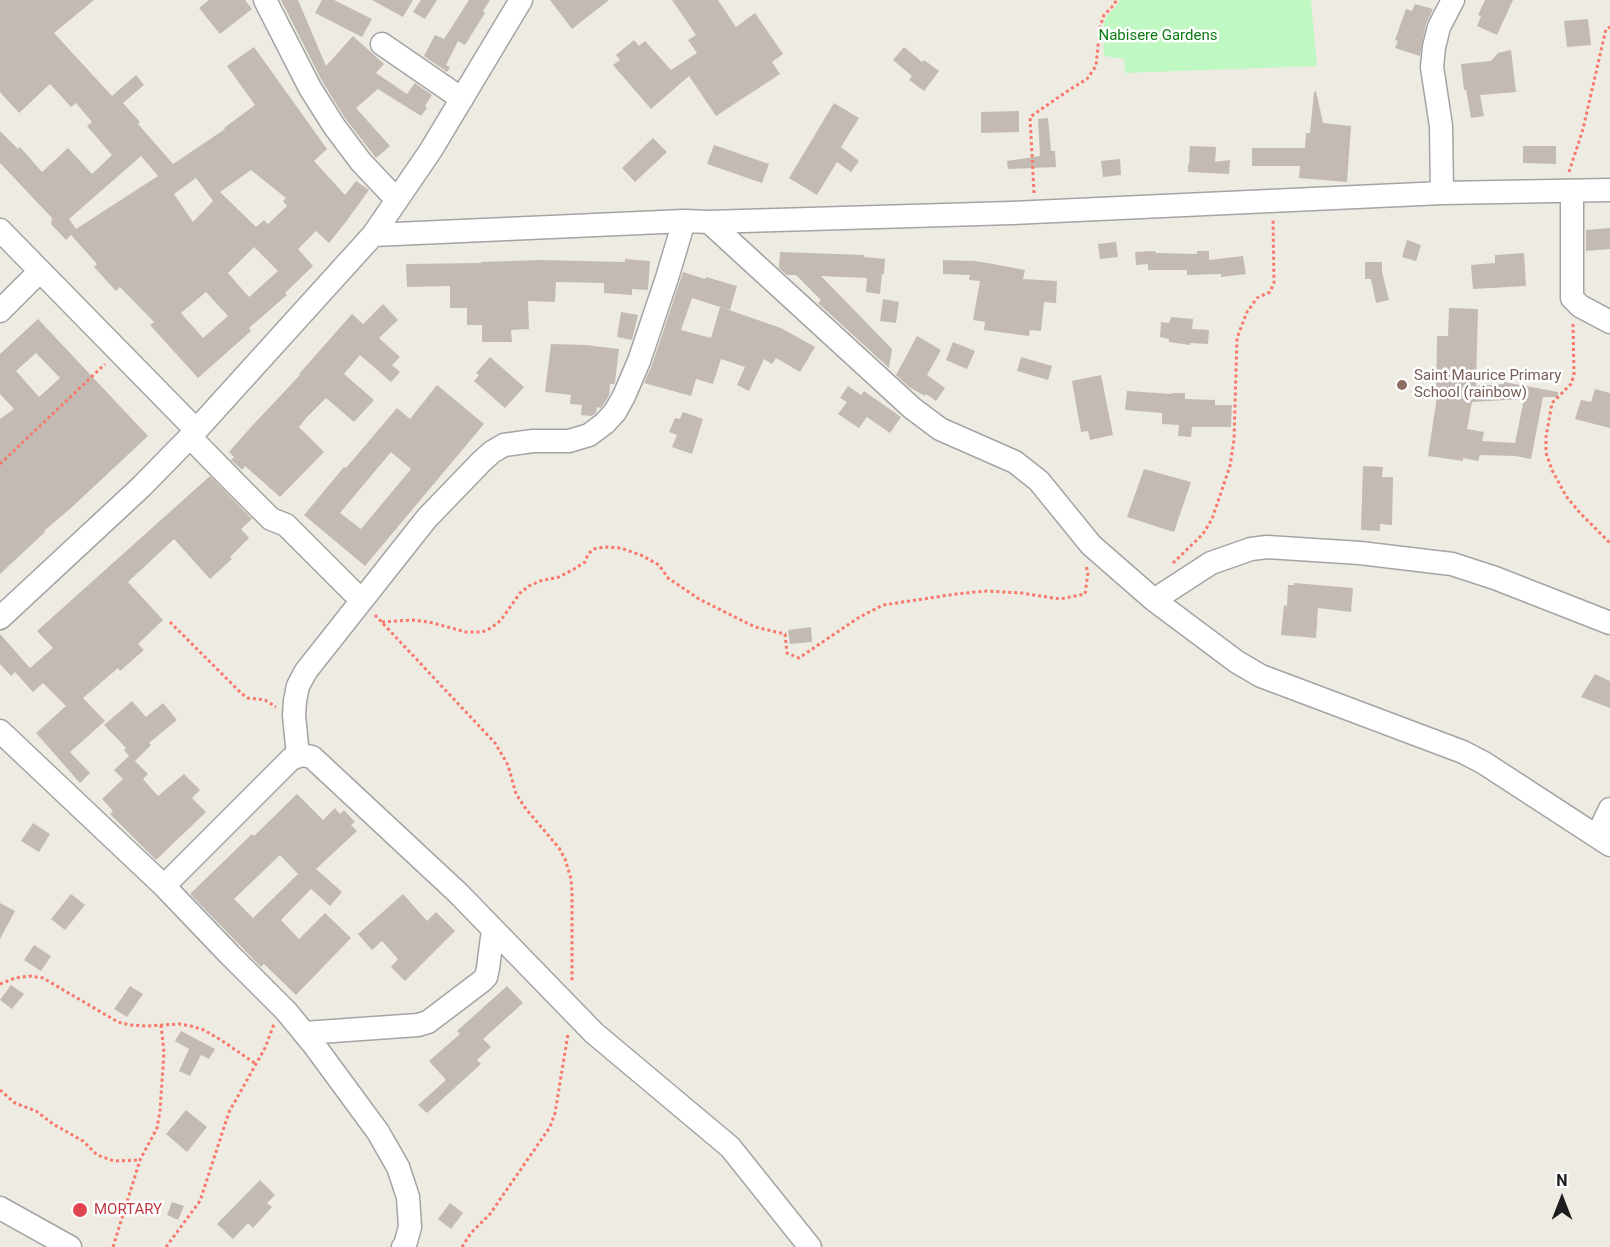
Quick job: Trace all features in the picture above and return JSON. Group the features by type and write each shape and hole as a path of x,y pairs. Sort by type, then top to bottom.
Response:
{"street":[{"path":"265,0 310,87 334,126 360,162 397,200"},
{"path":"0,618 141,487 373,235 431,150 522,0"},
{"path":"1442,193 1441,126 1432,67 1439,27 1454,0"},
{"path":"382,44 462,99"},
{"path":"373,235 684,222 1035,212 1442,193 1610,190"},
{"path":"1568,192 1572,298 1580,306 1610,322"},
{"path":"298,756 294,701 298,686 306,671 427,518 492,452 504,445 523,442 569,441 589,435 615,412 639,361 684,222"},
{"path":"709,222 912,408 940,429 1015,462 1039,481 1091,545 1154,600 1237,662 1261,676 1463,752 1484,763 1603,841 1610,809"},
{"path":"0,230 119,351 256,505 271,519 286,525 361,600"},
{"path":"0,311 40,271"},
{"path":"1154,600 1212,563 1241,552 1267,547 1360,553 1452,564 1610,622"},
{"path":"0,731 164,886 280,1005 304,1033 378,1132 398,1167 408,1197 410,1227 403,1247"},
{"path":"164,886 291,759 302,754 312,757 458,893 594,1033 730,1147 810,1247"},
{"path":"304,1033 418,1025 428,1022 486,977 493,930"},
{"path":"0,1208 70,1247"}],"path":[{"path":"1035,212 1030,117 1087,79 1096,66 1100,27 1104,15 1117,0"},
{"path":"1568,192 1571,166 1583,129 1606,29 1610,27"},
{"path":"1170,567 1208,526 1230,466 1234,440 1237,338 1247,312 1257,298 1270,292 1274,283 1273,201"},
{"path":"1572,298 1574,375 1571,384 1552,403 1546,437 1546,453 1566,496 1610,543"},
{"path":"0,464 119,351"},
{"path":"382,622 412,620 466,632 482,632 501,620 520,593 528,586 559,577 574,569 585,562 588,554 594,549 621,548 659,565 668,578 699,598 755,627 785,634 787,653 799,658 858,618 883,605 986,591 1060,598 1086,594 1088,573 1083,557 1091,545"},
{"path":"361,600 495,743 508,765 516,794 558,848 570,879 572,892 572,1010 555,1113 550,1127 490,1214 471,1233 462,1247"},
{"path":"170,622 242,694 248,698 265,700 273,704 295,728"},
{"path":"0,984 15,978 30,976 43,978 118,1022 130,1025 179,1024 204,1030 256,1064"},
{"path":"166,1247 200,1201 229,1112 265,1048 280,1005"},
{"path":"113,1247 140,1160 157,1128 164,1052 161,1025"},
{"path":"0,1090 15,1103 36,1111 53,1124 83,1141 97,1155 114,1161 140,1160"}],"green space":[{"name":"Nabisere Gardens","path":"1120,0 1311,0 1317,66 1125,73 1124,59 1104,56 1103,28 1106,17"}],"building":[{"path":"0,0 94,0 54,33 112,96 136,75 144,85 123,103 173,164 225,129 255,105 227,66 254,47 327,149 314,161 345,195 356,181 369,190 329,243 316,231 298,249 313,266 285,293 287,295 249,328 251,331 198,378 150,325 154,322 120,287 116,291 94,267 97,264 71,235 66,240 51,224 52,218 0,163 0,131 18,149 20,147 42,172 68,148 92,174 112,155 87,126 92,122 76,103 71,107 50,84 19,113 0,92","holes":["141,156 158,176 76,229 69,219","251,170 286,198 283,201 287,206 268,224 264,220 256,227 220,192","196,178 213,201 193,222 174,194","254,247 278,271 249,297 228,273","206,292 228,316 203,338 181,313"]},
{"path":"209,0 245,0 252,9 220,34 199,8"},
{"path":"281,0 298,0 326,66 353,36 384,64 376,73 407,94 415,83 432,95 421,116 378,89 356,108 390,146 376,158 345,118 322,81"},
{"path":"322,0 334,0 372,19 362,37 315,13"},
{"path":"372,0 413,0 403,17"},
{"path":"421,0 437,0 425,19 413,12"},
{"path":"469,0 490,0 483,11 485,13 465,45 458,41 446,65 450,67 447,72 424,56 435,35 444,39"},
{"path":"550,0 609,0 572,29"},
{"path":"672,0 718,0 736,27 755,13 783,54 772,62 780,74 716,116 689,76 651,109 613,65 620,60 616,55 634,40 639,46 645,41 671,70 697,53 688,40 696,35"},
{"path":"1485,0 1513,0 1497,35 1477,26 1481,16 1478,15"},
{"path":"1415,4 1433,9 1426,24 1420,56 1395,48 1398,41 1395,40 1406,9 1412,11"},
{"path":"1588,19 1591,45 1567,47 1564,21"},
{"path":"904,47 922,62 924,60 939,71 924,91 909,80 912,76 893,60"},
{"path":"1511,50 1516,92 1480,95 1484,116 1471,118 1461,64 1491,61 1498,53"},
{"path":"1316,91 1323,123 1351,126 1347,182 1299,178 1300,166 1252,166 1252,148 1305,148 1306,133 1310,133 1314,92"},
{"path":"834,103 859,118 841,147 859,161 851,172 837,162 817,195 789,178"},
{"path":"1019,111 1019,132 981,133 981,112"},
{"path":"1048,118 1051,151 1055,151 1056,167 1008,169 1007,161 1040,156 1038,119"},
{"path":"653,138 667,152 635,182 622,168"},
{"path":"714,145 769,164 762,183 707,164"},
{"path":"1190,146 1216,147 1215,162 1230,160 1229,174 1189,172"},
{"path":"1523,146 1556,146 1556,164 1523,163"},
{"path":"1120,159 1121,175 1103,177 1101,161"},
{"path":"1610,228 1610,249 1586,251 1586,230"},
{"path":"1407,240 1421,245 1416,261 1402,257"},
{"path":"1116,242 1118,257 1100,259 1098,244"},
{"path":"1155,251 1156,253 1197,254 1197,251 1209,251 1209,260 1243,256 1246,274 1221,277 1221,274 1187,275 1187,270 1148,270 1148,264 1136,265 1135,252"},
{"path":"780,252 864,255 864,257 885,259 880,294 866,292 867,278 821,276 892,349 889,368 818,303 821,300 796,275 787,275 779,268"},
{"path":"1524,253 1526,286 1473,289 1471,265 1495,263 1495,255"},
{"path":"625,259 650,261 648,290 632,289 632,295 604,293 604,283 556,282 555,302 528,301 529,329 511,330 512,342 482,342 482,325 467,325 467,308 450,308 450,286 407,287 406,264 542,260 625,262"},
{"path":"943,260 993,264 1025,270 1023,279 1057,281 1056,303 1044,302 1041,331 1030,330 1029,336 984,330 985,322 973,320 980,281 969,280 970,275 943,274"},
{"path":"1365,262 1382,262 1382,272 1389,300 1376,303 1371,279 1365,279"},
{"path":"683,272 737,286 730,310 692,298 681,330 711,338 720,307 781,328 815,347 800,372 776,358 772,364 764,359 749,391 737,385 745,367 721,359 713,384 696,379 691,396 644,383"},
{"path":"883,299 899,302 896,323 880,321"},
{"path":"383,304 398,320 379,338 400,357 392,365 400,372 391,382 360,355 344,374 374,400 354,422 326,398 307,417 299,427 324,452 280,497 245,466 242,470 231,460 234,457 229,452 352,314 363,324"},
{"path":"1449,308 1478,309 1476,386 1504,384 1504,382 1558,392 1558,397 1543,397 1531,459 1480,455 1478,461 1463,458 1463,461 1428,456 1436,403 1437,336 1448,336","holes":["1524,399 1515,443 1482,441 1484,432 1467,429 1472,402"]},
{"path":"621,312 638,315 632,340 617,337"},
{"path":"1171,317 1193,319 1192,329 1209,330 1208,344 1190,343 1190,345 1169,342 1169,339 1160,337 1161,322 1169,323"},
{"path":"38,319 148,436 0,574 0,419 14,409 0,394 0,354","holes":["36,353 60,378 39,397 16,371"]},
{"path":"917,336 941,350 927,375 945,388 936,401 909,387 896,375"},
{"path":"953,342 975,351 967,369 946,360"},
{"path":"551,344 619,349 615,382 610,384 609,395 601,408 597,407 596,413 591,416 581,415 582,405 570,404 571,395 545,392"},
{"path":"490,357 524,387 505,408 474,381 479,375 476,373"},
{"path":"1021,357 1052,366 1048,380 1017,371"},
{"path":"1101,375 1113,435 1090,440 1088,431 1081,432 1072,381"},
{"path":"437,385 484,424 365,566 304,515 397,408 410,419","holes":["391,452 411,469 361,529 340,513"]},
{"path":"848,386 861,395 864,391 901,417 890,433 867,417 859,428 838,414 847,402 840,398"},
{"path":"1595,389 1610,393 1610,428 1575,419 1581,400 1591,402"},
{"path":"1127,391 1185,393 1185,399 1215,400 1215,405 1232,405 1231,427 1192,427 1191,437 1178,436 1179,425 1162,424 1162,413 1125,410"},
{"path":"683,412 703,419 692,454 672,447 677,435 669,432 675,418 680,419"},
{"path":"1363,466 1383,467 1382,477 1393,477 1392,525 1380,524 1380,531 1361,530"},
{"path":"1144,469 1191,482 1174,532 1127,517"},
{"path":"210,476 252,519 241,529 249,538 230,557 232,559 210,579 174,539 128,582 163,620 138,644 144,650 120,671 118,668 83,698 105,721 70,752 90,773 80,783 36,733 66,706 43,683 33,692 15,672 11,676 0,664 0,634 30,668 53,648 37,631"},
{"path":"1294,583 1353,588 1351,612 1318,608 1316,638 1281,635 1284,605 1287,606 1288,585 1294,585"},
{"path":"811,627 812,642 790,644 788,630"},
{"path":"1595,674 1610,681 1610,708 1581,697"},
{"path":"132,701 146,717 163,703 177,720 149,743 151,745 135,761 148,774 143,779 158,796 184,774 200,790 192,798 206,812 156,860 110,814 113,811 102,799 123,779 114,770 129,756 124,750 126,748 104,725"},
{"path":"297,794 323,820 335,808 340,814 344,810 355,822 351,825 357,831 316,869 342,892 330,906 311,889 281,920 299,939 325,913 351,938 296,995 264,964 261,967 191,895 252,834 254,836","holes":["280,855 298,874 253,918 234,899"]},
{"path":"33,823 50,834 39,852 21,841"},
{"path":"71,894 85,905 65,930 51,919"},
{"path":"403,894 427,921 436,912 455,931 405,981 391,967 398,959 382,941 372,950 358,934"},
{"path":"0,903 15,911 0,939"},
{"path":"34,945 51,956 41,971 24,960"},
{"path":"11,985 24,994 12,1009 0,1000"},
{"path":"130,986 143,994 127,1017 114,1009"},
{"path":"507,986 523,1003 483,1039 491,1047 477,1060 481,1064 427,1113 418,1105 446,1080 429,1061 460,1034 457,1031"},
{"path":"181,1031 215,1049 209,1059 201,1055 190,1076 179,1071 189,1049 175,1041"},
{"path":"186,1110 207,1127 187,1152 166,1134"},
{"path":"260,1180 275,1195 267,1203 272,1207 253,1228 248,1223 233,1239 217,1224"},
{"path":"172,1202 184,1206 178,1220 167,1215"},
{"path":"450,1203 463,1213 451,1229 438,1219"}],"place":[{"name":"Saint Maurice Primary School (rainbow)","path":"1402,385"},
{"name":"MORTARY","path":"80,1210"}]}
